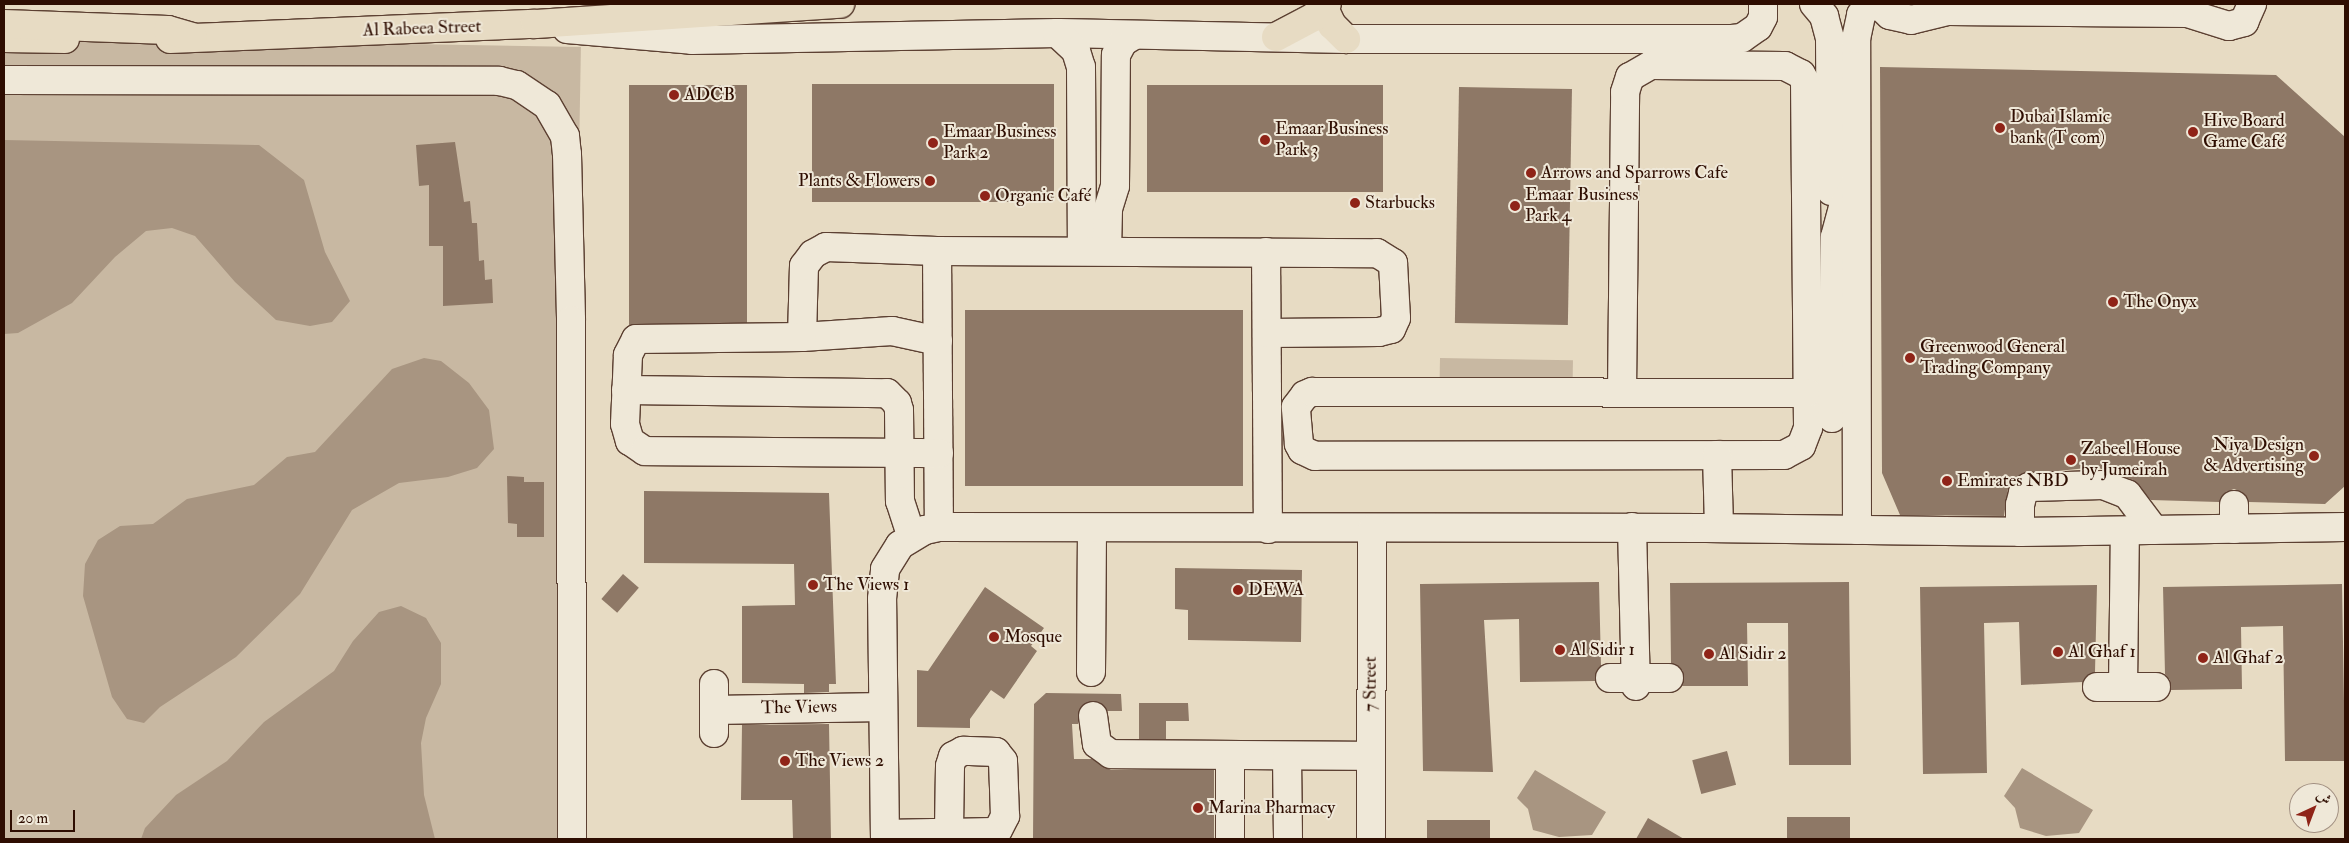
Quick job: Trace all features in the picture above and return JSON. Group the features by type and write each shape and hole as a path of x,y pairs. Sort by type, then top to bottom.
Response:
{"main road":[{"name":"Al Rabeea Street","path":"4,38 146,40 536,24 840,4"},
{"path":"1276,37 1302,24 1326,6 1332,25 1346,39"},
{"path":"4,24 168,30 192,37"}],"street":[{"path":"536,24 692,40 1057,33 1346,39 1742,38 1758,27 1763,17 1763,4"},
{"path":"1814,4 1824,16 1830,39 1831,191"},
{"path":"1857,530 1858,179 1856,39 1861,16 1870,4"},
{"path":"1878,4 1890,15 1911,20 1948,11 2187,13 2229,26 2244,22 2252,4"},
{"path":"1057,33 1076,50 1082,67 1095,216 1095,251"},
{"path":"1095,216 1115,186 1116,55 1123,42 1134,35"},
{"path":"1622,392 1625,92 1630,77 1636,71 1659,65 1786,66 1801,74 1805,81 1807,393 1806,438 1793,452 1784,455 1316,456 1302,450 1299,444 1296,408 1305,395 1320,392 1807,393"},
{"path":"4,80 499,82 533,93 558,119 565,136 567,154 571,320 572,839"},
{"path":"1832,418 1835,237 1843,207 1858,179"},
{"path":"802,337 804,266 819,249 834,247 937,251 1384,254 1395,269 1396,318 1386,332 1267,333"},
{"path":"937,251 938,330 946,392 939,453 939,527"},
{"path":"1266,252 1267,333 1260,385 1268,529"},
{"path":"938,330 802,337 636,338 628,355 626,433 637,447 645,451 939,453"},
{"path":"626,390 887,393 897,403 899,410 900,501 912,537"},
{"path":"1711,455 1712,528"},
{"path":"2020,532 2020,504 2023,493 2029,487 2103,485 2127,494 2154,530"},
{"path":"949,826 885,832 883,707 885,568 895,550 912,537 939,527 1092,530 1632,527 2020,532 2154,530 2225,517 2342,529"},
{"path":"1632,527 1623,682 1669,682"},
{"name":"7 Street","path":"1371,839 1372,529"},
{"path":"1090,672 1092,530"},
{"path":"2125,531 2110,683 2156,683"},
{"name":"The Views","path":"717,709 883,707"},
{"path":"1093,716 1097,744 1111,754 1370,756"},
{"path":"1230,755 1230,839"},
{"path":"1287,756 1288,839"}],"shaded area":[{"path":"4,37 581,47 567,839 4,839"},
{"path":"4,140 259,145 304,180 325,252 350,301 332,322 310,326 276,320 235,282 195,236 172,228 146,231 115,257 72,303 18,333 4,334"},
{"path":"424,358 441,361 469,383 489,410 494,449 477,468 448,477 399,483 352,510 300,594 236,657 160,707 144,723 127,719 112,697 83,596 85,564 98,540 120,526 153,524 187,499 254,485 287,457 315,452 392,369"},
{"path":"1440,358 1573,360 1573,387 1440,385"},
{"path":"401,606 426,618 441,643 441,684 426,718 421,743 424,795 435,839 141,839 145,828 176,795 227,761 264,722 334,671 353,641 379,612"},
{"path":"2022,768 2093,810 2079,833 2046,836 2020,828 2015,808 2004,796"},
{"path":"1535,770 1606,812 1592,835 1559,837 1533,830 1528,809 1517,798"}],"building":[{"name":"The Onyx","path":"1880,67 2276,75 2345,137 2345,486 2325,504 2249,502 2242,492 2234,489 2226,492 2219,502 2151,500 2133,480 2096,467 2020,475 2008,489 2004,516 1900,515 1882,473"},
{"name":"Emaar Business Park 2","path":"812,84 1054,84 1054,202 812,202"},
{"path":"629,85 747,85 747,326 629,326"},
{"name":"Emaar Business Park 3","path":"1147,85 1383,85 1383,192 1147,192"},
{"name":"Emaar Business Park 4","path":"1459,87 1572,89 1568,325 1455,323"},
{"path":"455,142 464,202 470,201 472,223 477,223 479,261 484,260 485,280 492,279 493,303 443,306 443,246 429,246 429,185 419,186 416,145"},
{"path":"965,310 1243,310 1243,486 965,486"},
{"path":"507,476 524,477 524,482 544,482 544,537 517,537 517,524 508,523"},
{"name":"The Views 1","path":"644,491 829,493 836,684 829,684 829,692 804,693 804,684 742,683 742,606 795,605 794,564 644,563"},
{"path":"1175,568 1302,570 1301,642 1188,640 1188,610 1175,609"},
{"path":"623,574 639,588 617,613 601,599"},
{"name":"Al Sidir 1","path":"1599,582 1601,666 1595,681 1520,682 1519,619 1484,620 1493,772 1423,771 1420,584"},
{"name":"Al Sidir 2","path":"1849,582 1851,765 1789,765 1788,623 1747,623 1748,686 1682,686 1683,671 1671,663 1670,583"},
{"name":"Al Ghaf 2","path":"2342,584 2345,761 2285,761 2283,626 2241,627 2242,689 2171,690 2170,680 2165,674 2163,587"},
{"name":"Al Ghaf 1","path":"2097,585 2095,672 2083,682 2021,685 2019,622 1984,623 1987,773 1923,774 1920,587"},
{"name":"Mosque","path":"985,587 1044,628 1031,646 1037,651 1004,699 991,690 970,719 970,728 917,727 917,670 928,671"},
{"path":"1046,693 1121,694 1122,711 1107,711 1099,702 1091,701 1079,710 1078,724 1072,724 1074,759 1092,759 1111,770 1214,770 1214,839 1033,839 1034,704"},
{"path":"1139,703 1188,703 1189,721 1166,721 1166,739 1139,739"},
{"name":"The Views 2","path":"829,724 831,839 793,839 792,800 741,800 742,725"},
{"path":"1727,751 1736,785 1701,794 1692,760"},
{"path":"1787,817 1850,817 1850,839 1787,839"},
{"path":"1648,818 1684,839 1636,839"},
{"path":"1427,820 1490,820 1490,839 1427,839"}],"place":[{"name":"ADCB","path":"674,95"},
{"name":"Dubai Islamic bank (T com)","path":"2000,128"},
{"name":"Hive Board Game Café","path":"2193,132"},
{"name":"Emaar Business Park 3","path":"1265,140"},
{"name":"Emaar Business Park 2","path":"933,143"},
{"name":"Arrows and Sparrows Cafe","path":"1531,173"},
{"name":"Plants & Flowers","path":"930,181"},
{"name":"Organic Café","path":"985,196"},
{"name":"Starbucks","path":"1355,203"},
{"name":"Emaar Business Park 4","path":"1515,206"},
{"name":"The Onyx","path":"2113,302"},
{"name":"Greenwood General Trading Company","path":"1910,358"},
{"name":"Niya Design & Advertising","path":"2314,456"},
{"name":"Zabeel House by Jumeirah","path":"2071,460"},
{"name":"Emirates NBD","path":"1947,481"},
{"name":"The Views 1","path":"813,585"},
{"name":"DEWA","path":"1238,590"},
{"name":"Mosque","path":"994,637"},
{"name":"Al Sidir 1","path":"1560,650"},
{"name":"Al Ghaf 1","path":"2058,652"},
{"name":"Al Sidir 2","path":"1709,654"},
{"name":"Al Ghaf 2","path":"2203,658"},
{"name":"The Views 2","path":"785,761"},
{"name":"Marina Pharmacy","path":"1198,808"}]}
